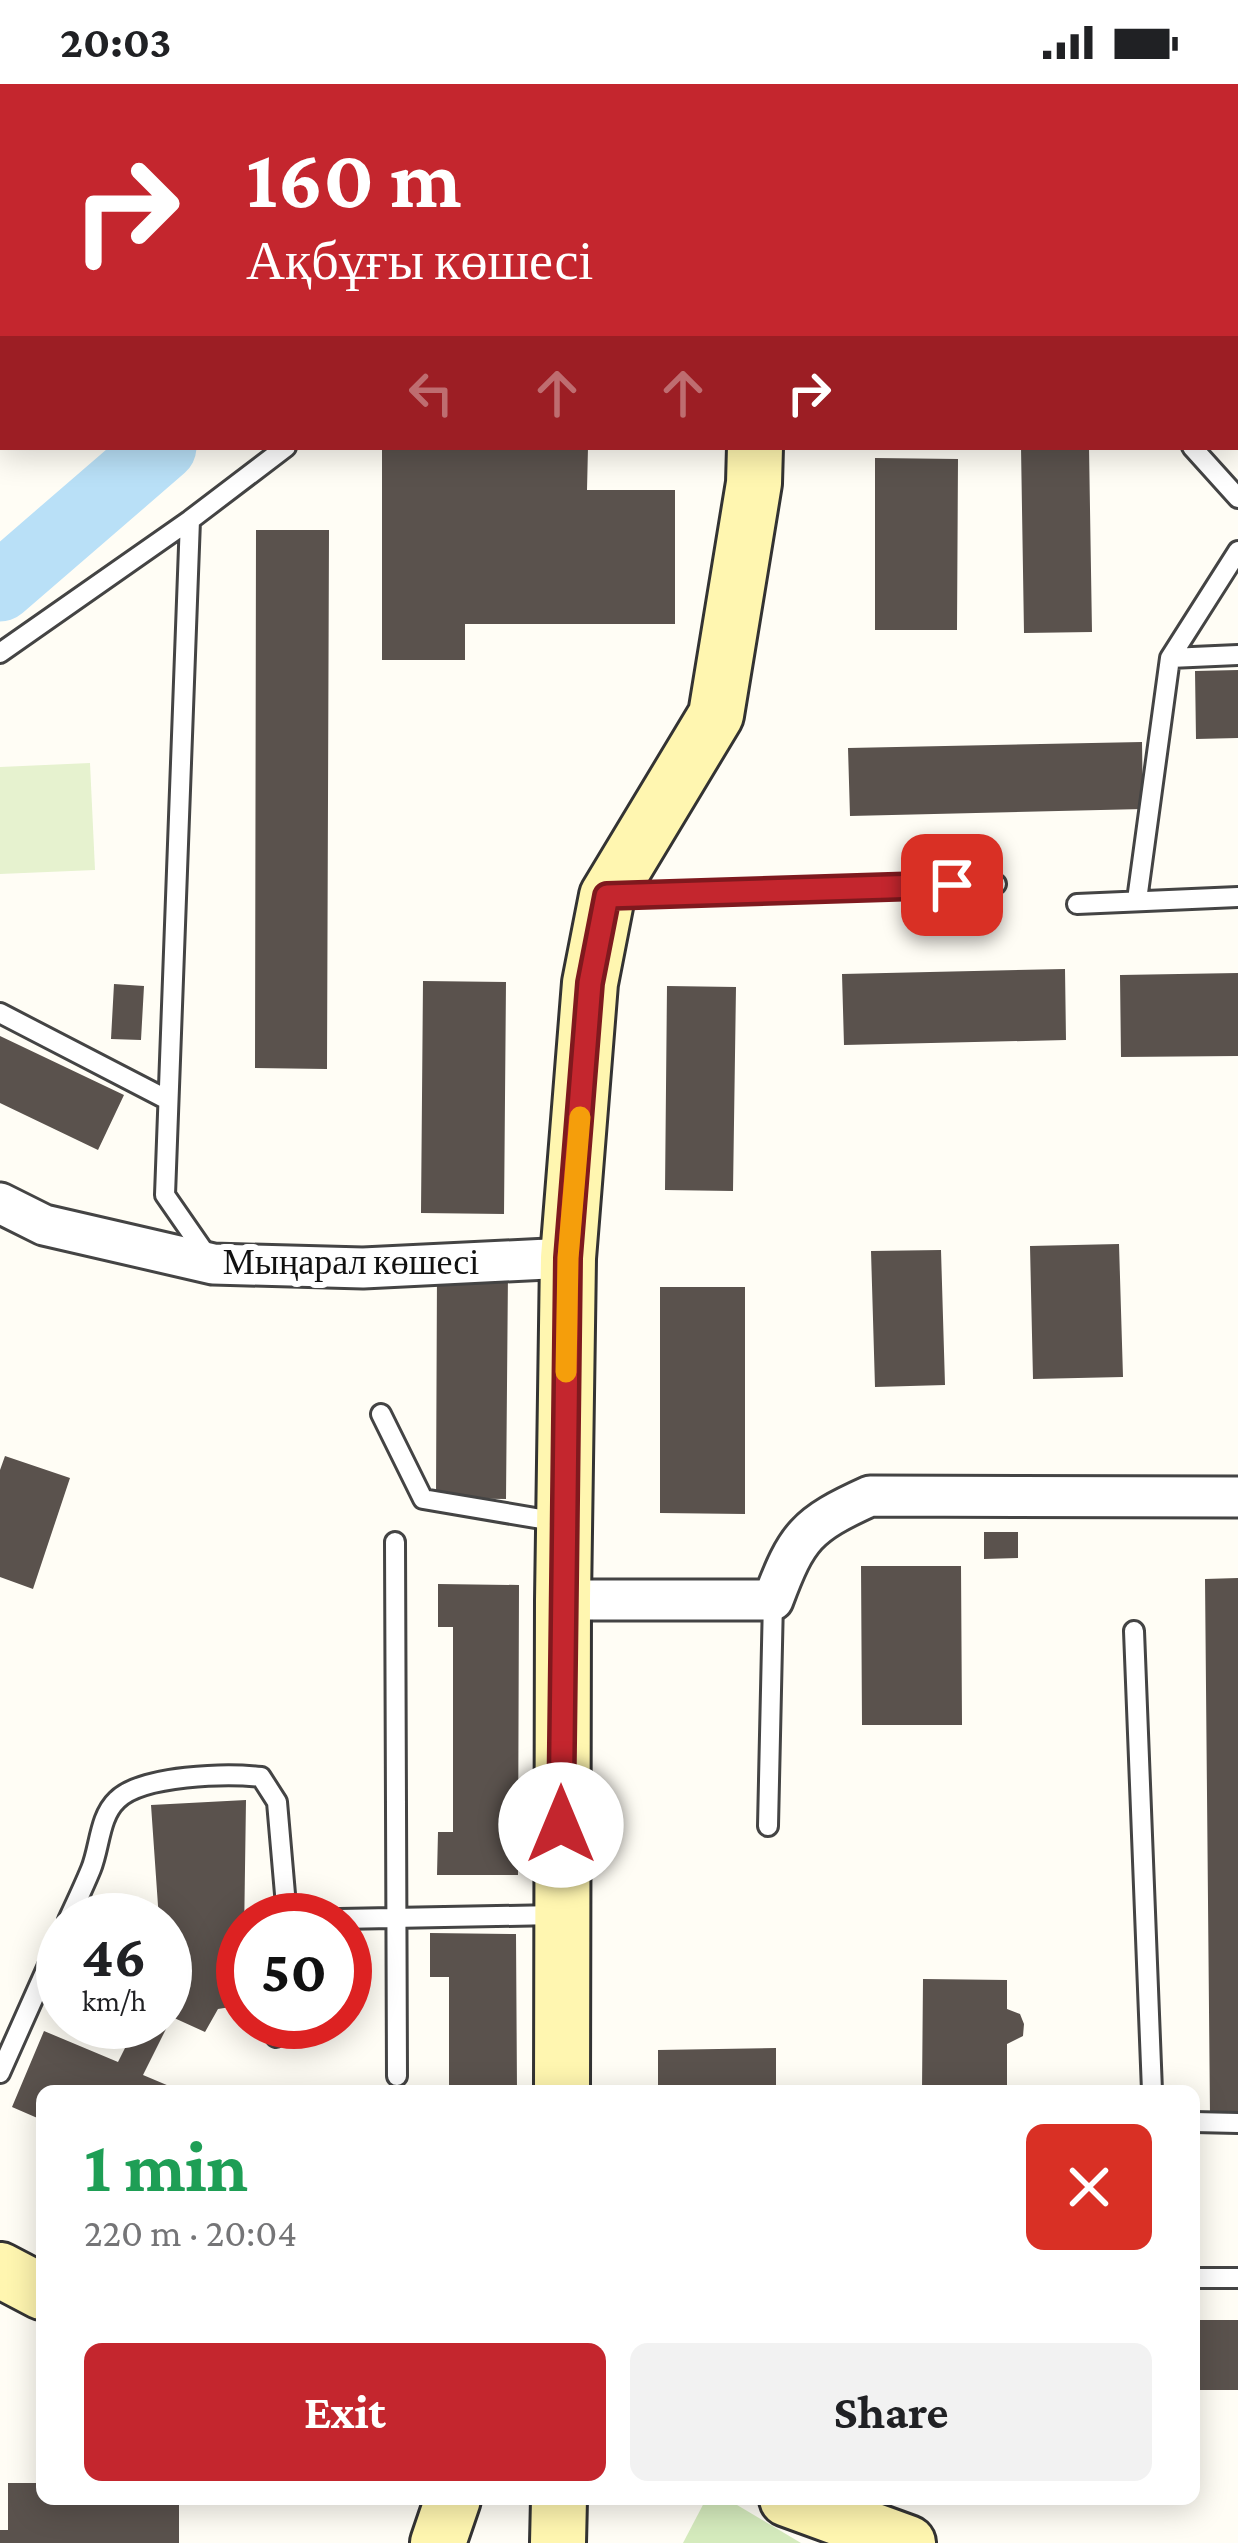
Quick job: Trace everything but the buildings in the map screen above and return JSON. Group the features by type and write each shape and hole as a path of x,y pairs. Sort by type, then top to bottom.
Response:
{"main road":[{"path":"562,2085 568,1258 590,983 607,896 716,715 751,505 755,450"},
{"path":"438,2543 451,2505"},
{"path":"558,2543 559,2505"},
{"path":"804,2505 908,2543"}],"street":[{"name":"Мыңарал көшесі","path":"0,1203 44,1225 213,1264 363,1268 568,1258"},
{"path":"562,1600 773,1600 793,1546 832,1513 870,1496 1238,1497"}],"lane":[{"path":"0,653 282,450"},
{"path":"1195,450 1238,498"},
{"path":"190,520 165,1195 213,1264"},
{"path":"1137,900 1169,658 1238,551"},
{"path":"1169,658 1238,655"},
{"path":"607,896 996,884"},
{"path":"1077,904 1238,897"},
{"path":"0,1013 166,1100"},
{"path":"381,1414 423,1499 564,1523"},
{"path":"395,1542 397,2076"},
{"path":"768,1826 773,1600"},
{"path":"1134,1631 1152,2085"},
{"path":"80,1893 106,1816 118,1798 140,1787 228,1773 261,1777 277,1802 285,1893"},
{"path":"372,1917 561,1915"},
{"path":"0,2073 36,1992"},
{"path":"1200,2122 1238,2122"},
{"path":"1200,2278 1238,2278"}],"green space":[{"path":"90,763 95,870 0,874 0,767"},
{"path":"703,2505 737,2505 801,2543 683,2543"}],"waterway":[{"path":"0,587 159,450"}],"slow traffic":[{"path":"566,1372 568,1258 580,1117"}],"route":[{"path":"561,1825 568,1258 590,983 607,896 952,885"}]}
